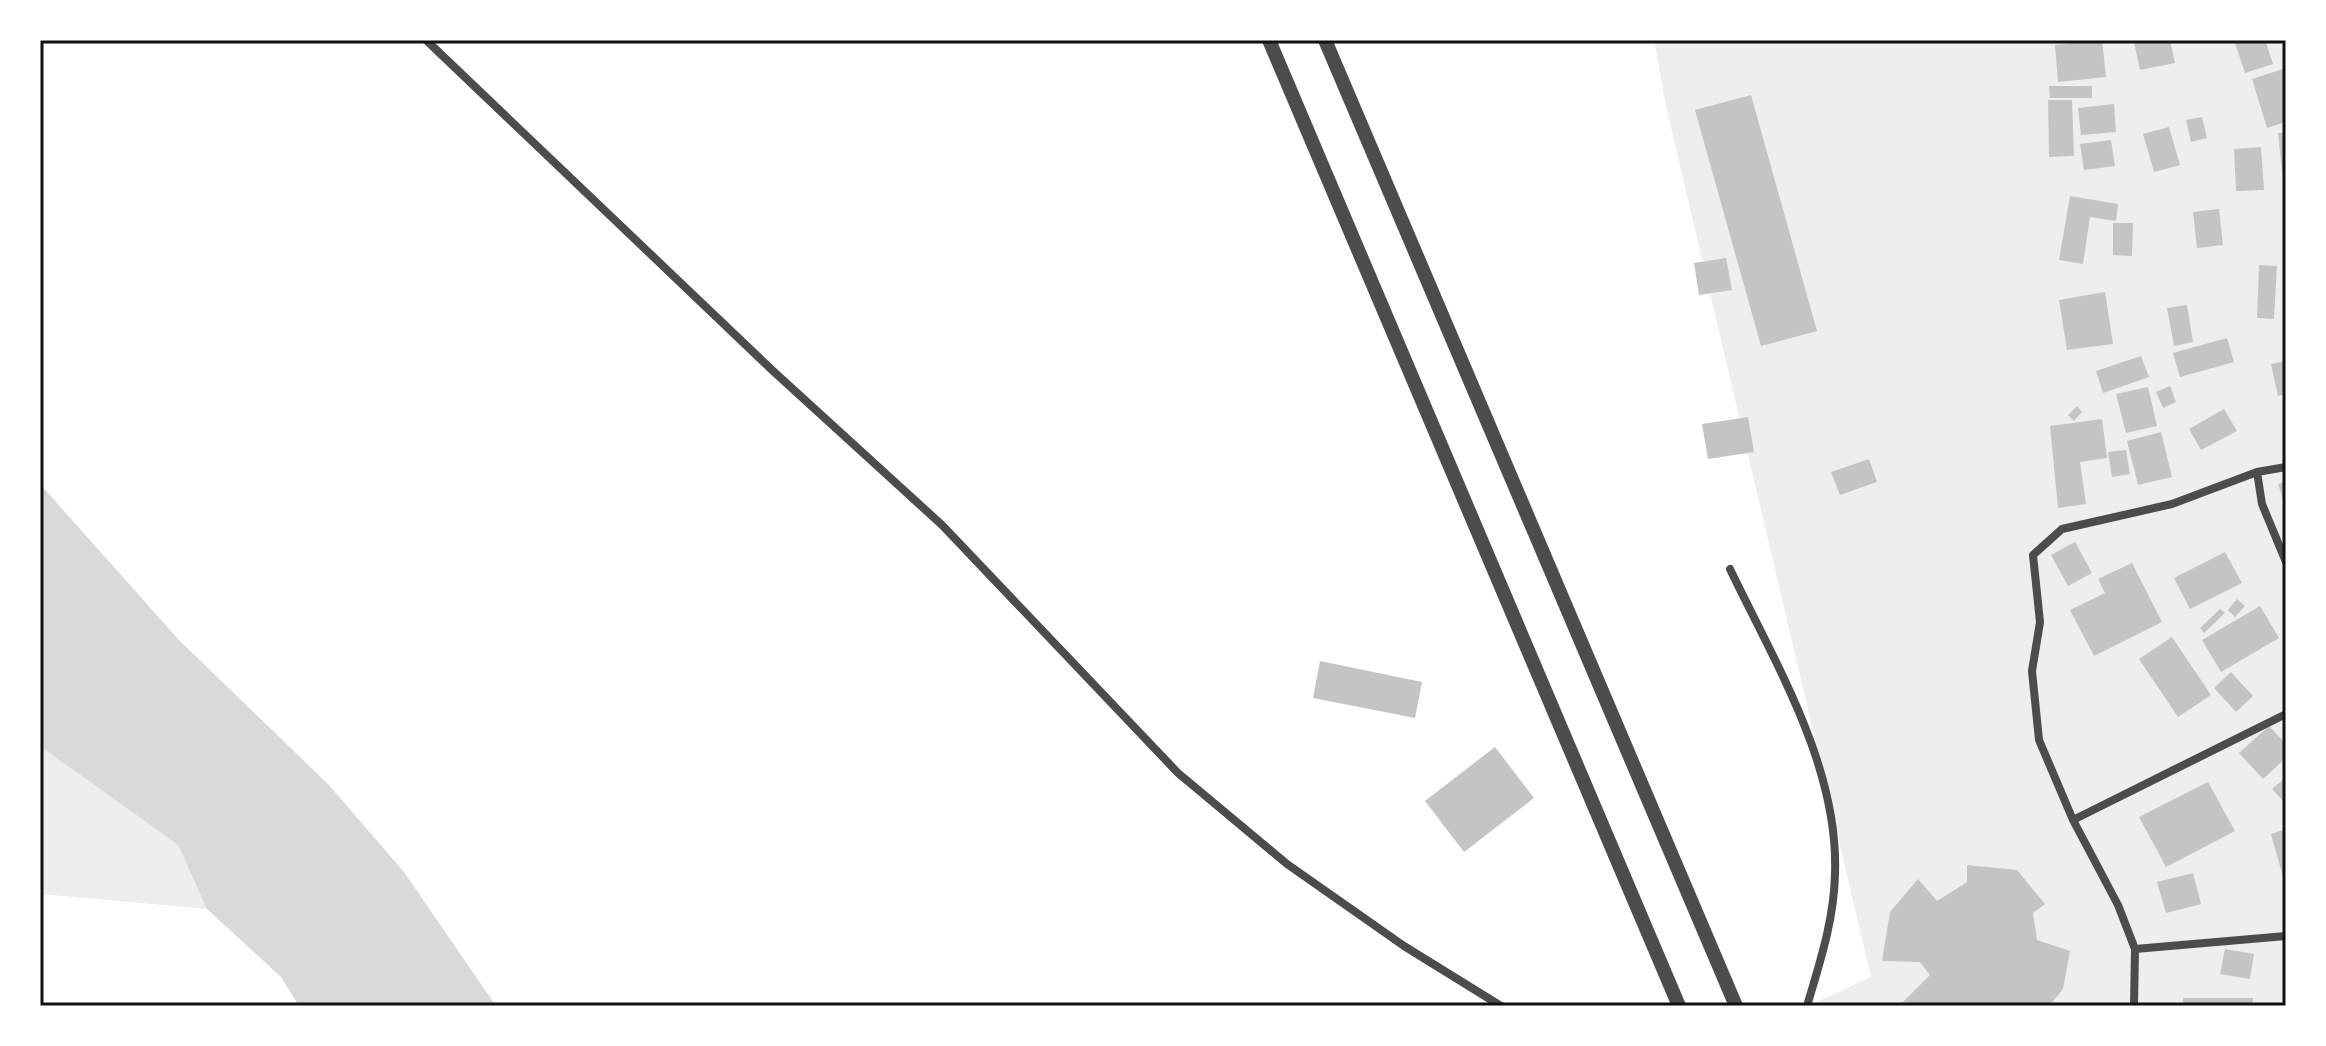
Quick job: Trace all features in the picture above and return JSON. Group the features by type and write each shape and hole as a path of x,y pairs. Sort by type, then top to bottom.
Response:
{"street":[{"path":"426,40 760,359 942,525 1178,773 1287,864 1404,946 1501,1006"},
{"path":"1269,40 1679,1006"},
{"path":"1325,40 1736,1006"},
{"path":"2134,1006 2135,949 2118,905 2073,820 2039,740 2032,671 2040,622 2033,555 2062,529 2172,504 2257,472 2286,467"},
{"path":"2257,472 2262,504 2286,562"},
{"path":"1730,569 1790,693 1814,755 1829,814 1835,871 1831,921 1807,1006"},
{"path":"2073,820 2286,714"},
{"path":"2135,949 2286,936"}],"shaded area":[{"path":"1654,40 2286,40 2286,1006 1808,1006 1871,977 1666,106"},
{"path":"40,484 178,639 328,784 404,872 496,1006 299,1006 281,977 207,909 178,845 40,746"},
{"path":"40,746 178,845 207,909 40,894"}],"building":[{"path":"2102,40 2106,77 2058,82 2055,45"},
{"path":"2170,40 2175,63 2140,70 2134,42"},
{"path":"2234,40 2265,40 2273,64 2245,73"},
{"path":"2286,68 2286,122 2267,128 2252,79"},
{"path":"2049,86 2092,86 2092,98 2050,98"},
{"path":"1751,95 1817,331 1761,346 1695,110"},
{"path":"2048,100 2072,100 2074,156 2049,157"},
{"path":"2114,104 2116,132 2081,135 2078,108"},
{"path":"2202,117 2207,138 2191,142 2186,120"},
{"path":"2169,127 2180,165 2154,172 2143,134"},
{"path":"2278,133 2286,133 2286,190 2284,190"},
{"path":"2111,140 2115,166 2084,170 2080,144"},
{"path":"2261,147 2264,190 2236,191 2234,149"},
{"path":"2070,196 2118,204 2116,221 2090,217 2083,264 2059,260"},
{"path":"2219,209 2223,245 2197,248 2193,212"},
{"path":"2113,223 2133,223 2132,256 2113,255"},
{"path":"1726,258 1732,290 1699,295 1694,263"},
{"path":"2259,265 2277,266 2274,319 2257,318"},
{"path":"2105,292 2113,344 2067,350 2059,300"},
{"path":"2187,305 2193,342 2174,346 2167,308"},
{"path":"2227,338 2234,362 2180,377 2173,353"},
{"path":"2141,356 2149,377 2103,393 2096,371"},
{"path":"2286,361 2286,394 2278,396 2271,364"},
{"path":"2170,386 2176,402 2163,408 2156,392"},
{"path":"2148,387 2157,426 2126,433 2116,394"},
{"path":"2077,406 2082,412 2074,421 2068,415"},
{"path":"2224,409 2237,431 2201,450 2189,429"},
{"path":"1748,417 1754,452 1708,459 1702,424"},
{"path":"2102,419 2107,458 2080,462 2086,504 2058,508 2050,426"},
{"path":"2161,432 2172,477 2138,485 2127,441"},
{"path":"2126,450 2130,474 2112,477 2108,452"},
{"path":"1869,459 1877,482 1840,495 1831,472"},
{"path":"2286,481 2286,498 2283,499 2278,484"},
{"path":"2075,542 2092,573 2068,586 2051,555"},
{"path":"2225,552 2242,583 2190,609 2174,578"},
{"path":"2132,563 2162,622 2094,656 2070,610 2105,593 2098,579"},
{"path":"2237,599 2245,606 2235,617 2228,610"},
{"path":"2260,606 2279,638 2221,672 2202,640"},
{"path":"2220,609 2225,613 2204,633 2200,628"},
{"path":"2172,637 2211,695 2178,717 2139,659"},
{"path":"1320,661 1422,682 1415,718 1313,698"},
{"path":"2231,672 2253,696 2236,712 2214,688"},
{"path":"2269,726 2286,744 2286,758 2263,779 2239,753"},
{"path":"1495,747 1534,798 1464,852 1425,801"},
{"path":"2286,777 2286,804 2272,789"},
{"path":"2208,782 2235,831 2166,867 2139,817"},
{"path":"2286,829 2286,884 2285,884 2271,834"},
{"path":"1967,865 2017,870 2045,904 2033,913 2037,940 2070,951 2063,989 2049,1006 1899,1006 1930,975 1920,962 1882,961 1890,912 1918,879 1937,901 1967,882"},
{"path":"2193,873 2201,904 2166,913 2157,882"},
{"path":"2225,949 2254,954 2250,979 2220,974"},
{"path":"2183,998 2253,998 2253,1006 2183,1006"}]}
